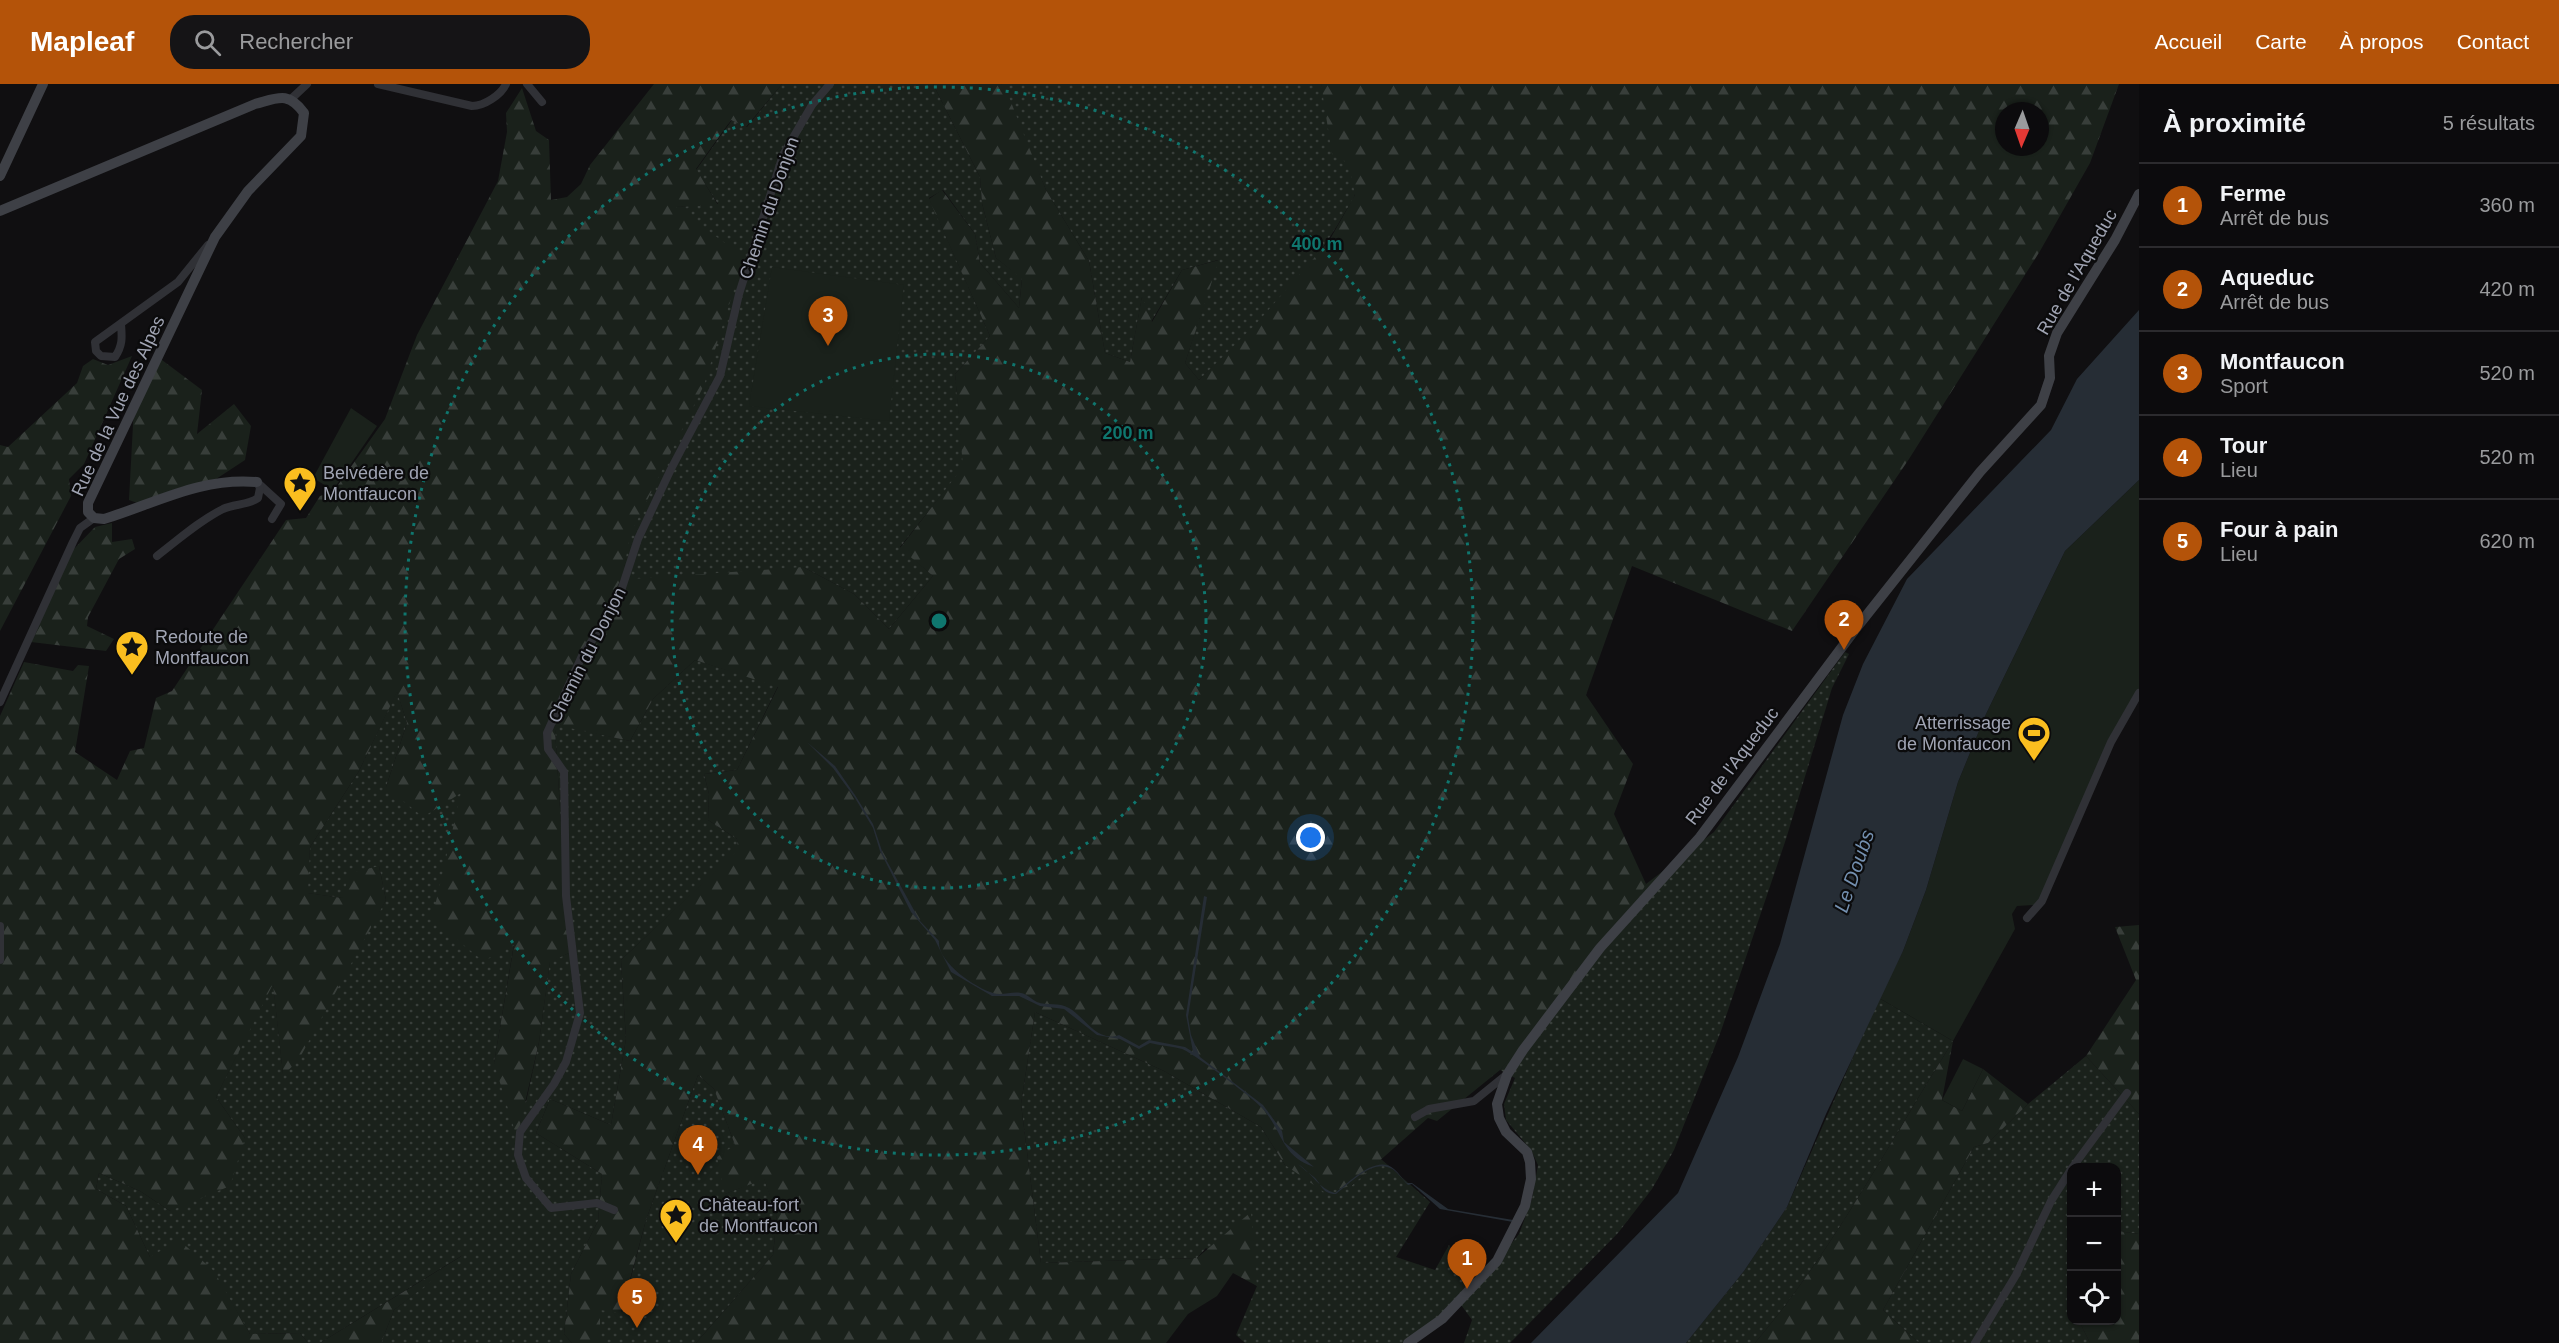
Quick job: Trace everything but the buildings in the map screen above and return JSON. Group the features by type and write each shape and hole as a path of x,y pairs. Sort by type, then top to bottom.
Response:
{"street":[{"path":"0,177 43,84"},
{"path":"0,211 255,104 281,97 291,99 307,84"},
{"path":"378,84 472,106 480,106 503,90 506,84"},
{"path":"527,84 542,102"},
{"name":"Chemin du Donjon","path":"614,1210 597,1203 551,1208 526,1178 518,1155 520,1132 562,1069 576,1032 580,1013 566,896 564,772 548,749 547,733 582,656 618,600 638,538 720,376 739,294 783,155 812,105 830,84"},
{"name":"Rue de la Vue des Alpes","path":"121,324 123,341 116,357 101,356 96,351 95,342 178,282 215,237 248,191 301,136 304,113 291,99"},
{"name":"Rue de l'Aqueduc","path":"1408,1343 1442,1319 1497,1261 1525,1206 1531,1179 1530,1162 1527,1152 1506,1132 1497,1104 1507,1075 1600,948 1700,837 1854,631 1980,472 2041,405 2050,378 2049,356 2057,333 2115,240 2139,194"},
{"name":"Rue de la Vue des Alpes","path":"215,237 88,503 88,512 94,518 104,519 191,487 235,480 257,482"},
{"path":"257,482 281,504 272,519"},
{"path":"158,556 215,513 233,504 253,502 258,498 260,488 257,482"},
{"path":"0,702 80,528 94,518"},
{"path":"2027,918 2042,901 2111,742 2139,693"},
{"path":"0,926 0,960"},
{"path":"1414,1117 1429,1109 1474,1101 1507,1075"},
{"path":"2076,1163 2127,1093"},
{"path":"1975,1343 2016,1275 2051,1201 2067,1176"}],"green space":[{"path":"654,84 782,84 746,127 731,120 696,169 718,205 676,207 744,257 704,385 630,535 623,575 554,713 569,953 550,962 539,1042 517,1138 494,1063 514,945 483,961 432,919 461,793 423,817 386,787 407,723 397,692 359,771 310,847 308,893 342,898 350,873 379,866 386,900 298,1061 283,1075 273,984 216,1097 245,1138 230,1186 170,1211 140,1191 99,1173 96,1189 126,1206 150,1257 179,1240 214,1271 250,1334 300,1333 308,1343 0,1343 0,716 24,662 73,671 78,665 89,666 75,752 117,780 130,751 144,748 156,698 172,691 286,520 306,518 320,496 333,492 385,419 417,335 498,181 507,132 506,113 522,88 536,131 549,140 551,200 567,197 581,184 590,165"},
{"path":"782,84 933,84 980,177 982,203 996,258 1022,278 1019,308 980,263 975,234 943,190 929,198 990,336 955,374 964,467 900,547 933,576 889,629 854,594 803,567 560,725 630,741 653,699 695,660 778,686 737,770 704,774 709,794 708,820 737,839 739,850 621,960 626,1039 611,1125 550,1099 536,1133 602,1174 598,1221 571,1274 564,1334 572,1343 381,1343 394,1310 463,1255 320,1343 308,1343 300,1333 250,1334 213,1271 150,1257 126,1206 96,1189 99,1173 140,1191 170,1211 245,1138 216,1097 273,982 283,1074 386,900 379,866 342,898 307,893 310,847 359,771 397,691 407,723 386,787 462,792 514,944 494,1063 526,1102 539,1042 550,961 569,953 554,713 623,575 675,207 718,204 696,170 732,120 747,127"},
{"path":"933,84 1001,84 1005,87 1046,190 1089,261 1105,353 1130,362 1142,296 1152,322 1182,270 1219,260 1185,363 1199,380 1256,324 1329,241 1355,195 1349,164 1332,154 1321,84 2119,84 2090,163 2040,251 1909,459 1792,631 1632,566 1586,695 1633,764 1614,814 1646,884 1624,922 1500,1070 1437,1121 1428,1118 1351,1186 1324,1192 1285,1165 1261,1127 1164,1071 1035,1012 1021,1104 1041,1263 1197,1258 1251,1212 1257,1286 1233,1273 1217,1296 1188,1314 1166,1343 696,1343 773,1255 777,1216 764,1179 725,1194 717,1157 735,1145 714,1089 698,1075 646,1220 621,1313 600,1310 600,1343 572,1343 564,1334 571,1274 598,1221 602,1174 536,1133 550,1099 611,1125 626,1039 621,960 738,850 737,839 708,820 709,794 704,774 737,770 778,687 695,660 653,699 630,741 560,726 589,660 632,579 803,567 854,594 889,629 933,576 900,548 963,467 955,374 990,336 929,199 942,190 975,234 980,263 1019,308 1022,279 996,258 982,203 980,177"},
{"path":"1001,84 1321,84 1352,167 1355,194 1330,237 1296,281 1259,322 1199,380 1185,363 1218,260 1182,270 1151,322 1142,297 1130,362 1105,353 1089,261 1046,190"},
{"path":"772,267 904,285 889,421 749,406"},
{"path":"132,356 84,464 69,479 71,496 0,631 0,445 8,447 77,383 83,366 93,359 108,365"},
{"path":"158,357 202,390 197,434 234,404 251,426 245,460 210,483 143,505 129,500 134,406"},
{"path":"351,408 377,426 333,490 313,478"},
{"name":"Atterrissage de Monfaucon","path":"2139,480 2139,694 2111,742 2042,901 2035,905 2017,906 2012,914 2015,929 1953,1041 1879,998 1903,951 1926,890 1958,782 1986,714 2065,551"},
{"path":"112,523 112,542 132,539 135,549 119,559 88,617 87,626 114,639 106,651 31,642 70,553 95,527"},
{"path":"1845,652 1849,654 1832,688 1786,839 1721,1031 1674,1150 1652,1189 1618,1233 1510,1343 1464,1343 1472,1320 1459,1302 1408,1343 1245,1343 1236,1335 1257,1286 1206,1248 1197,1258 1041,1263 1021,1104 1035,1012 1164,1071 1261,1127 1285,1165 1351,1186 1381,1159 1430,1202 1396,1257 1435,1270 1449,1245 1463,1276 1475,1289 1519,1234 1532,1199 1538,1165 1531,1150 1506,1120 1504,1104 1515,1078 1500,1070 1646,884 1714,832"},
{"path":"2139,925 2139,1114 2086,1056 2136,980 2115,927"},
{"path":"1879,998 1953,1041 1835,1234 1783,1308 1755,1343 1686,1343 1744,1271 1787,1207"},
{"path":"1953,1041 1942,1100 1962,1111 1983,1069 2028,1104 1988,1143 1974,1147 1883,1310 1919,1343 1755,1343 1783,1308 1835,1234"},
{"path":"2086,1056 2139,1114 2139,1234 2121,1231 2121,1163 2067,1163 2067,1325 2081,1325 2090,1343 1919,1343 1883,1310 1974,1147 1988,1143 2028,1104"},
{"path":"1963,1059 1983,1069 1962,1111 1942,1100"},
{"path":"698,1075 714,1089 735,1145 725,1194 764,1178 777,1215 773,1255 696,1343 600,1343 600,1309 622,1312 646,1220"},
{"path":"2121,1231 2139,1234 2139,1343 2090,1343 2081,1325 2121,1325"},
{"path":"470,1251 394,1310 381,1343 320,1343"}],"water":[{"name":"Le Doubs","path":"2139,310 2139,480 2065,551 1986,714 1958,782 1926,890 1903,951 1826,1114 1787,1207 1744,1271 1686,1343 1531,1343 1678,1193 1738,1057 1780,944 1843,715 1863,664 1907,579 2051,430 2077,379"},
{"path":"807,742 835,766 855,795 873,824 883,854 920,921 939,941 944,957 958,973 985,990 996,994 1021,993 1037,1002 1065,1006 1098,1032 1111,1037 1119,1035 1139,1046 1149,1040 1185,1047 1193,1052 1186,1015 1204,896 1207,897 1188,1017 1191,1035 1200,1057 1263,1105 1282,1131 1284,1142 1314,1167 1294,1156 1288,1149 1261,1107 1188,1052 1150,1043 1139,1049 1120,1039 1097,1035 1064,1009 1040,1006 1019,996 992,996 951,972 935,940 911,912 880,851 873,828 855,798 833,768"},
{"path":"1379,1165 1387,1165 1396,1171 1407,1183 1412,1183 1448,1209 1513,1220 1513,1222 1440,1209 1412,1184 1408,1185 1395,1171 1383,1166 1362,1174 1336,1194 1327,1192 1320,1184 1335,1193 1363,1171"}],"place":[{"name":"Montfaucon","path":"828,346"},
{"name":"Belvédère de Montfaucon","path":"300,512"},
{"name":"Aqueduc","path":"1844,650"},
{"name":"Redoute de Montfaucon","path":"132,676"},
{"name":"Atterrissage de Monfaucon","path":"2034,762"},
{"name":"Tour","path":"698,1175"},
{"name":"Château-fort de Montfaucon","path":"676,1244"},
{"name":"Ferme","path":"1467,1289"},
{"name":"Four à pain","path":"637,1328"}]}
